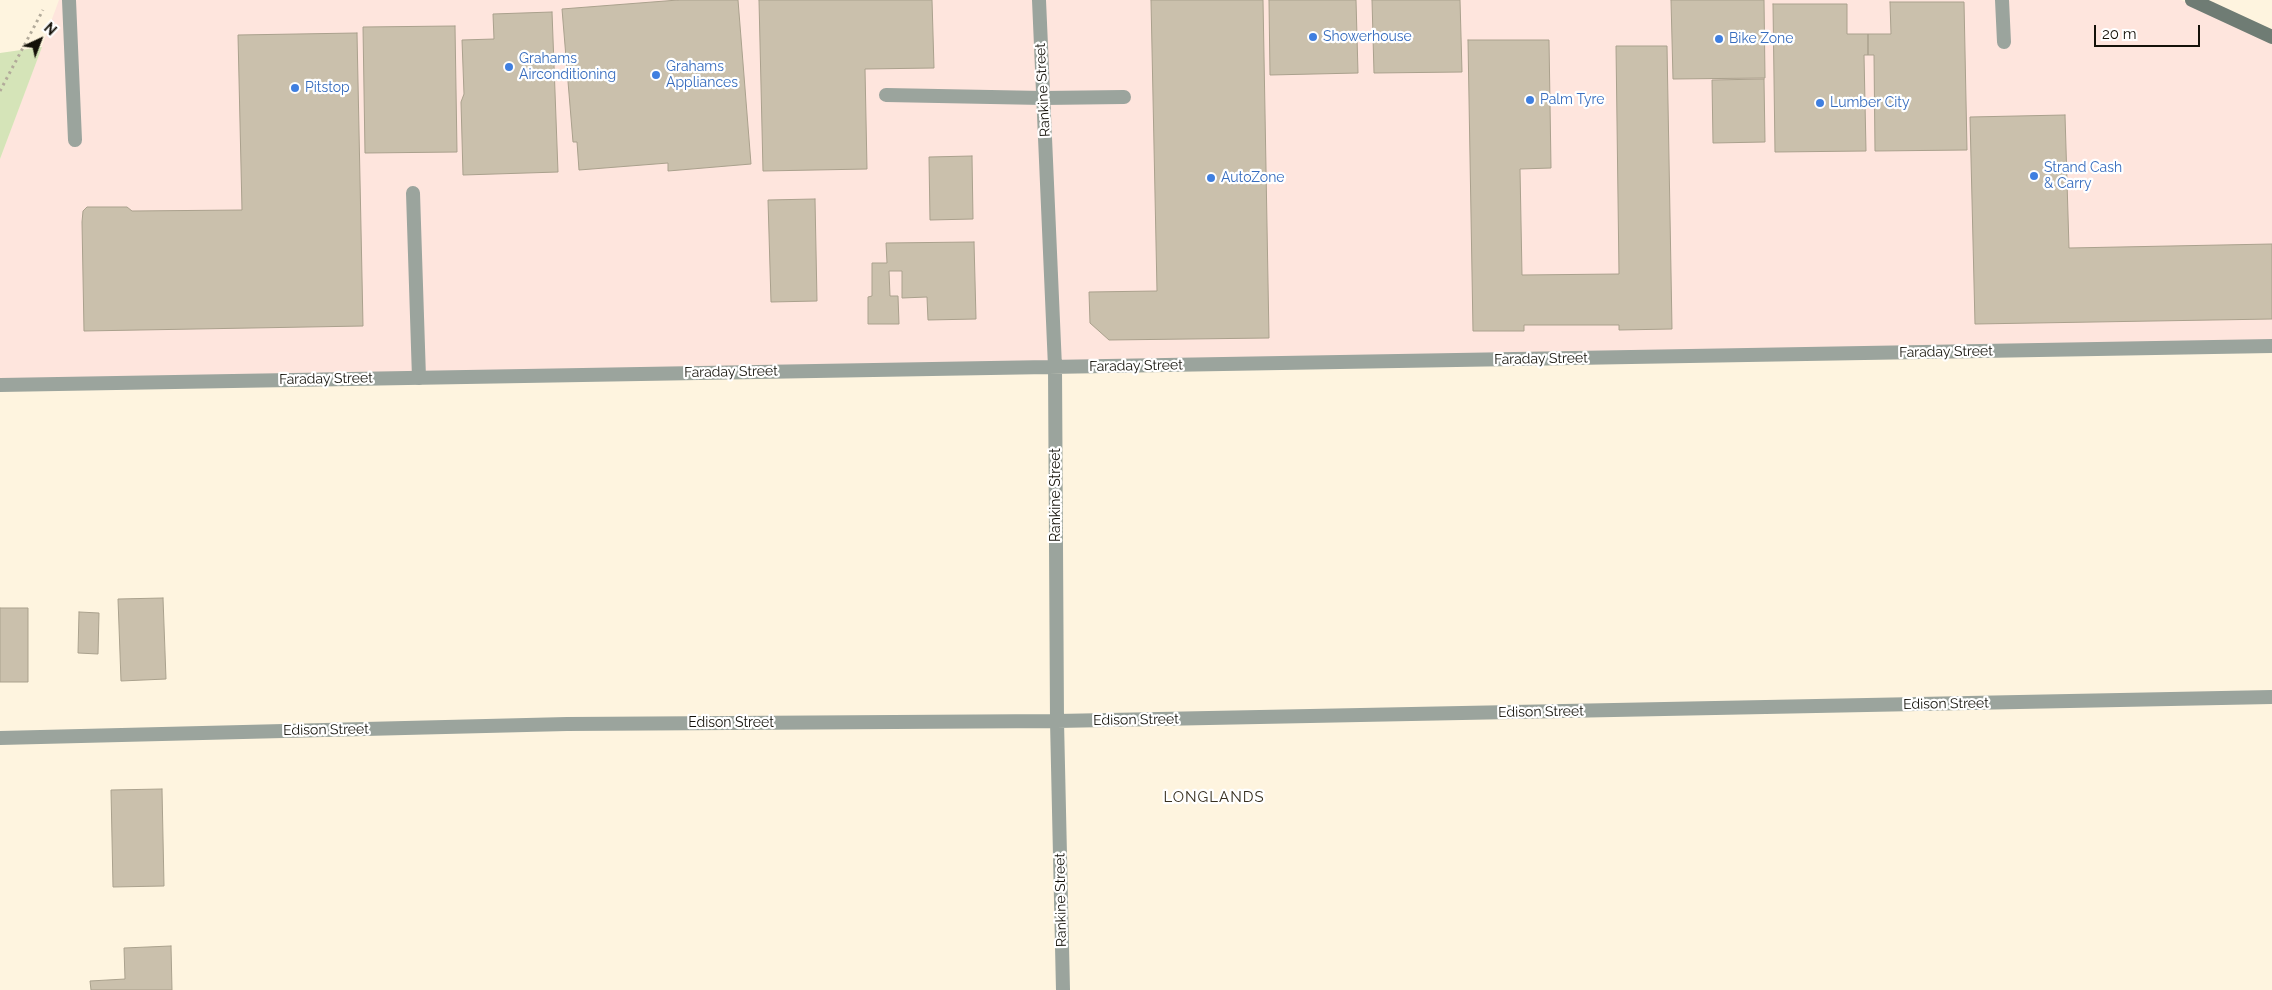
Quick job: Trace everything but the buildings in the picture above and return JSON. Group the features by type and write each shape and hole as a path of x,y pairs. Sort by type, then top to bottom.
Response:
{"main road":[{"path":"2192,0 2272,37"}],"street":[{"path":"69,0 75,140"},
{"name":"Rankine Street","path":"1039,0 1055,367 1057,722 1063,990"},
{"path":"2002,0 2004,42"},
{"path":"886,95 1043,98 1124,97"},
{"path":"413,193 419,378"},
{"name":"Faraday Street","path":"0,385 2272,346"},
{"name":"Edison Street","path":"0,738 568,724 1057,722 2272,697"}],"path":[{"path":"0,91 44,8"}],"shaded area":[{"path":"59,0 2181,0 2272,41 2272,345 0,389 0,159"}],"green space":[{"path":"42,47 0,159 0,53"}],"place":[{"name":"Showerhouse","path":"1313,37"},
{"name":"Bike Zone","path":"1719,39"},
{"name":"Grahams Airconditioning","path":"509,67"},
{"name":"Grahams Appliances","path":"656,75"},
{"name":"Pitstop","path":"295,88"},
{"name":"Palm Tyre","path":"1530,100"},
{"name":"Lumber City","path":"1820,103"},
{"name":"Strand Cash & Carry","path":"2034,176"},
{"name":"AutoZone","path":"1211,178"}],"district":[{"name":"LONGLANDS","path":"1214,797"}]}
